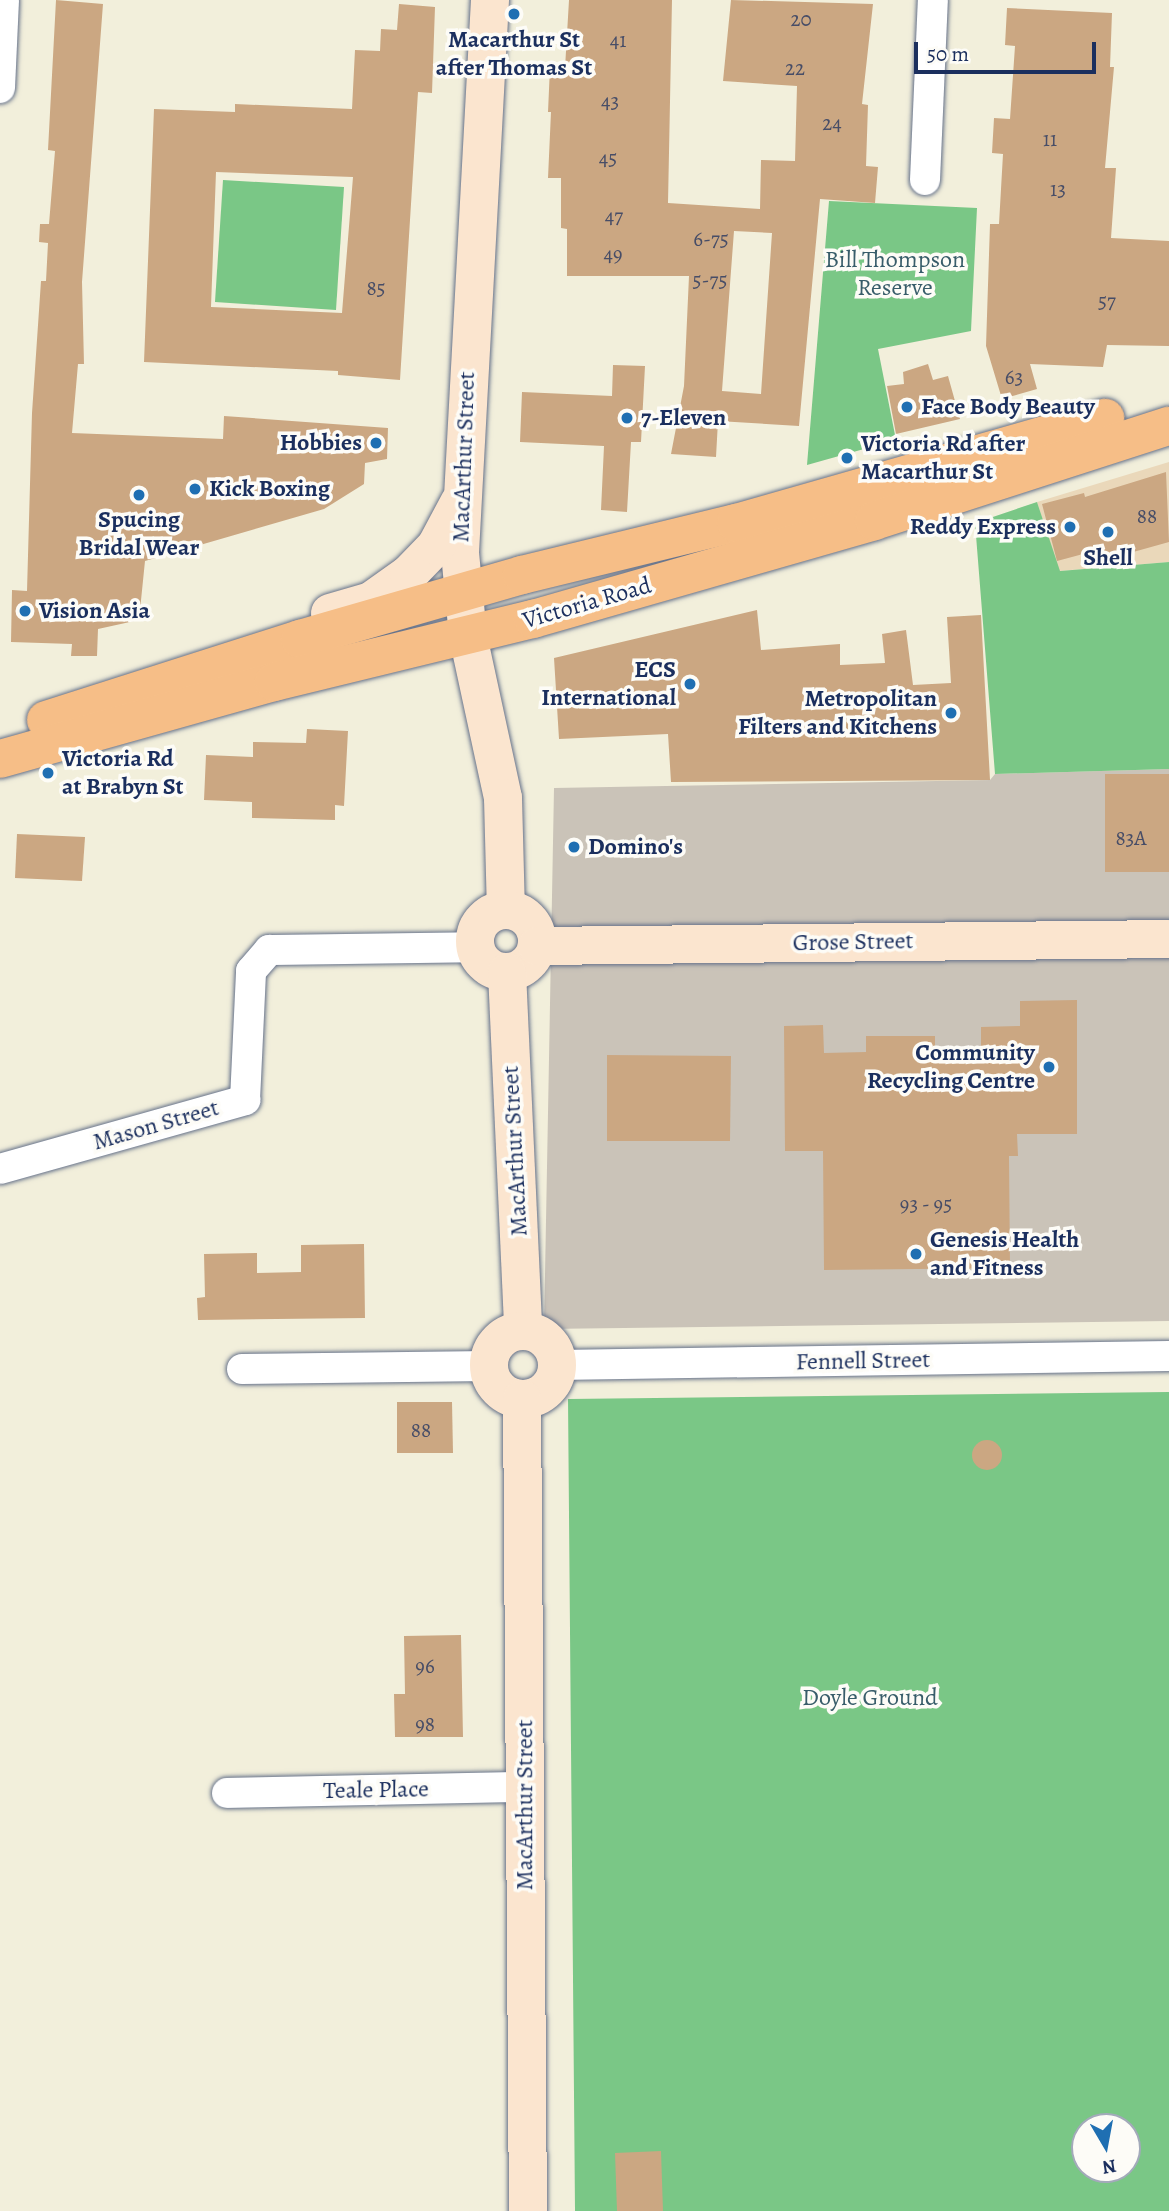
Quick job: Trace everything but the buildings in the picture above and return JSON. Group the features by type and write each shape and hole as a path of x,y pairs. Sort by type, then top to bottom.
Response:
{"main road":[{"name":"Victoria Road","path":"0,733 463,592 748,519 1169,400"},
{"name":"Victoria Road","path":"0,759 274,682 468,636 867,523 1169,426"}],"street":[{"path":"0,88 5,0"},
{"name":"MacArthur Street","path":"490,0 461,493 463,592 468,636 503,798 506,910"},
{"path":"925,180 933,0"},
{"path":"71,713 194,654 372,601 430,554 447,530 461,493"},
{"path":"506,910 526,917 537,935 537,946 527,964 507,972 487,965 476,947 479,926 486,918 506,910"},
{"name":"Grose Street","path":"537,946 1169,939"},
{"name":"Mason Street","path":"0,1169 245,1100 251,971 270,950 476,947"},
{"name":"MacArthur Street","path":"507,972 523,1331"},
{"path":"523,1331 543,1338 557,1366 543,1393 522,1399 495,1386 489,1366 498,1342 523,1331"},
{"name":"Fennell Street","path":"557,1366 1169,1356"},
{"path":"242,1369 489,1366"},
{"name":"MacArthur Street","path":"522,1399 527,2211"},
{"name":"Teale Place","path":"227,1793 525,1787"}],"shaded area":[{"name":"Shell","path":"1169,462 1169,562 1059,571 1037,502"},
{"path":"1169,769 1169,1321 544,1329 554,788 990,780 995,774"}],"green space":[{"path":"223,180 344,187 336,310 215,302"},
{"name":"Bill Thompson Reserve","path":"829,201 977,208 971,331 878,349 896,440 807,465"},
{"path":"1037,502 1060,571 1169,562 1169,769 995,774 975,523"},
{"name":"Doyle Ground","path":"1169,1392 1169,2211 575,2211 568,1399"}],"place":[{"name":"Macarthur St after Thomas St","path":"514,14"},
{"name":"Face Body Beauty","path":"907,407"},
{"name":"7-Eleven","path":"627,418"},
{"name":"Hobbies","path":"376,443"},
{"name":"Victoria Rd after Macarthur St","path":"847,458"},
{"name":"Kick Boxing","path":"195,489"},
{"name":"Spucing Bridal Wear","path":"139,495"},
{"name":"Reddy Express","path":"1070,527"},
{"name":"Shell","path":"1108,532"},
{"name":"Vision Asia","path":"25,611"},
{"name":"ECS International","path":"690,684"},
{"name":"Metropolitan Filters and Kitchens","path":"951,713"},
{"name":"Victoria Rd at Brabyn St","path":"48,773"},
{"name":"Domino's","path":"574,847"},
{"name":"Community Recycling Centre","path":"1049,1067"},
{"name":"Genesis Health and Fitness","path":"916,1254"}]}
